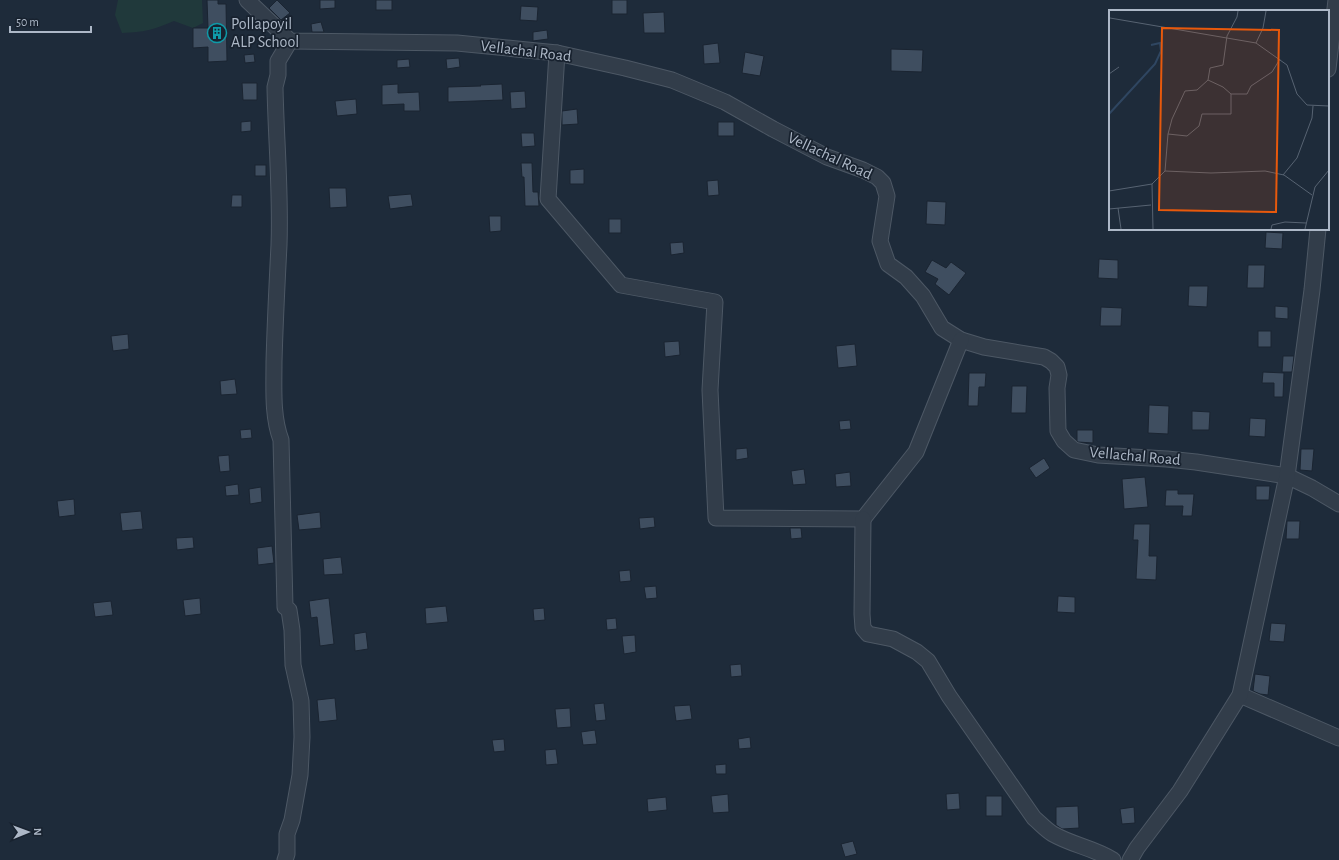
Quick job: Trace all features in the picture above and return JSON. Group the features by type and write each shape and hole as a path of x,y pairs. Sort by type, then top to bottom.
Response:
{"street":[{"path":"247,0 290,41 278,61 278,75 275,87 279,181 279,243 274,339 274,375 276,427 281,440 285,607 289,610 292,630 293,665 301,701 302,737 300,775 292,820 287,834 287,854 285,860"},
{"path":"1329,60 1336,0"},
{"name":"Vellachal Road","path":"290,41 457,43 557,53 672,80 725,102 827,157 863,170 877,177 883,183 886,196 880,241 888,264 906,277 923,296 942,328 961,340 984,347 1044,357 1051,360 1057,367 1058,375 1058,431 1064,441 1074,450 1098,455 1167,458 1287,476 1312,488 1339,504"},
{"path":"557,53 548,199 621,285 715,302 710,390 716,518 863,519"},
{"path":"1130,860 1137,848 1180,791 1240,695 1287,476 1312,290 1318,230"},
{"path":"961,340 916,452 863,519 863,628 868,634 893,639 905,644 928,661 949,696 1034,818 1051,834 1084,848 1100,852 1113,860"},
{"path":"1240,695 1339,738"}],"green space":[{"path":"118,0 202,0 203,23 193,28 174,21 149,30 122,33 115,15"}],"building":[{"name":"Pollapoyil ALP School","path":"207,0 218,0 218,4 226,4 227,61 208,62 208,47 193,48 193,28 208,28"},
{"path":"277,0 290,13 281,20 269,8"},
{"path":"320,0 335,0 335,8 320,9"},
{"path":"376,0 392,0 392,10 376,10"},
{"path":"612,0 627,0 627,14 612,14"},
{"path":"521,6 538,7 537,21 520,20"},
{"path":"664,12 665,33 644,33 643,13"},
{"path":"321,22 324,32 312,32 311,24"},
{"path":"547,30 548,39 533,41 533,32"},
{"path":"718,43 720,63 704,64 703,45"},
{"path":"891,49 923,50 922,72 891,71"},
{"path":"745,52 764,56 760,76 742,73"},
{"path":"254,54 255,62 245,63 244,55"},
{"path":"459,58 460,67 447,69 446,59"},
{"path":"409,59 410,67 397,68 397,60"},
{"path":"242,83 257,83 257,100 243,100"},
{"path":"398,84 398,93 419,92 420,111 404,111 404,104 382,105 382,85"},
{"path":"502,84 503,100 448,102 448,87"},
{"path":"525,91 526,108 511,109 510,92"},
{"path":"356,99 357,114 337,116 335,101"},
{"path":"577,109 578,124 562,125 562,111"},
{"path":"251,121 251,131 241,132 241,122"},
{"path":"718,122 734,122 734,136 718,136"},
{"path":"521,133 534,133 535,146 522,147"},
{"path":"521,163 532,163 533,192 538,192 539,206 525,206 524,177 522,177"},
{"path":"255,165 266,165 266,176 255,176"},
{"path":"584,169 584,184 570,184 570,170"},
{"path":"718,180 719,195 708,196 707,181"},
{"path":"329,188 346,188 347,207 330,208"},
{"path":"411,194 413,206 390,209 388,196"},
{"path":"232,195 242,195 242,207 231,207"},
{"path":"927,201 946,202 945,225 926,224"},
{"path":"489,216 501,216 501,231 490,232"},
{"path":"609,219 621,219 621,233 609,233"},
{"path":"1266,232 1283,233 1282,249 1265,248"},
{"path":"683,242 684,253 671,255 670,243"},
{"path":"1099,259 1118,260 1118,279 1098,278"},
{"path":"932,260 946,268 951,262 966,273 949,295 935,284 938,279 925,272"},
{"path":"1248,265 1265,265 1264,288 1247,288"},
{"path":"1189,286 1208,286 1207,307 1188,306"},
{"path":"1275,306 1288,307 1288,319 1275,318"},
{"path":"1101,307 1122,308 1121,326 1100,326"},
{"path":"1258,331 1271,331 1271,347 1258,347"},
{"path":"128,334 129,349 113,351 111,336"},
{"path":"679,341 680,355 665,357 664,342"},
{"path":"855,344 857,366 838,368 836,346"},
{"path":"1283,356 1294,356 1292,372 1282,372"},
{"path":"1263,372 1284,373 1283,397 1274,397 1274,383 1262,383"},
{"path":"969,373 986,373 985,387 979,387 978,406 968,406"},
{"path":"235,379 237,394 221,395 220,381"},
{"path":"1012,386 1027,386 1026,413 1011,413"},
{"path":"1149,405 1169,406 1168,434 1148,433"},
{"path":"1192,411 1210,412 1209,430 1192,430"},
{"path":"1250,418 1266,419 1265,437 1249,436"},
{"path":"850,420 851,429 840,430 839,421"},
{"path":"251,429 252,438 241,439 240,430"},
{"path":"1077,430 1093,430 1093,443 1078,442"},
{"path":"747,448 748,458 736,460 736,449"},
{"path":"1301,449 1314,449 1312,471 1300,470"},
{"path":"229,455 230,471 220,472 218,456"},
{"path":"1044,458 1050,468 1036,478 1029,468"},
{"path":"804,469 806,484 793,485 791,471"},
{"path":"850,472 851,486 836,487 835,474"},
{"path":"1145,477 1148,507 1124,509 1122,479"},
{"path":"238,484 239,495 226,496 225,486"},
{"path":"1256,486 1270,486 1269,500 1256,500"},
{"path":"261,487 262,502 250,504 249,489"},
{"path":"1166,490 1178,490 1178,494 1194,494 1192,516 1182,516 1183,506 1165,506"},
{"path":"74,499 75,515 59,517 57,501"},
{"path":"141,511 143,529 122,531 120,513"},
{"path":"320,512 321,528 299,530 297,515"},
{"path":"654,517 655,527 640,529 639,518"},
{"path":"1287,521 1300,521 1299,539 1286,539"},
{"path":"1134,524 1150,524 1149,556 1157,556 1156,580 1136,579 1138,540 1133,540"},
{"path":"790,528 801,528 802,538 791,539"},
{"path":"193,537 194,548 177,550 176,538"},
{"path":"272,546 274,563 258,565 257,548"},
{"path":"341,557 343,574 324,575 323,559"},
{"path":"630,570 631,581 620,582 619,571"},
{"path":"656,586 657,598 646,599 644,587"},
{"path":"1058,596 1075,597 1075,613 1057,612"},
{"path":"200,598 201,614 185,616 183,600"},
{"path":"329,598 334,644 320,646 317,617 311,618 309,601"},
{"path":"111,601 113,615 95,617 93,603"},
{"path":"446,606 448,622 426,624 425,608"},
{"path":"544,608 545,620 534,621 533,609"},
{"path":"616,618 617,629 607,630 606,619"},
{"path":"1271,623 1286,624 1284,642 1269,641"},
{"path":"366,632 368,649 355,651 354,634"},
{"path":"635,635 636,652 624,654 622,636"},
{"path":"741,664 742,676 731,677 730,665"},
{"path":"1255,674 1270,676 1268,695 1253,691"},
{"path":"335,698 337,720 319,722 317,700"},
{"path":"604,703 606,720 596,721 594,704"},
{"path":"690,705 692,719 676,721 674,706"},
{"path":"570,708 571,727 557,728 555,709"},
{"path":"595,730 597,744 583,745 581,732"},
{"path":"750,737 751,748 739,749 738,739"},
{"path":"504,739 505,751 494,752 492,740"},
{"path":"556,749 558,764 546,765 545,750"},
{"path":"726,764 726,774 716,774 715,765"},
{"path":"959,793 960,809 947,810 946,794"},
{"path":"728,794 729,812 713,813 711,796"},
{"path":"986,796 1002,796 1002,816 986,816"},
{"path":"666,797 667,810 648,812 647,799"},
{"path":"1078,806 1079,828 1062,829 1056,825 1056,807"},
{"path":"1134,807 1135,823 1122,824 1120,809"},
{"path":"853,841 857,854 845,857 841,844"}],"place":[{"name":"Pollapoyil ALP School","path":"217,33"}]}
